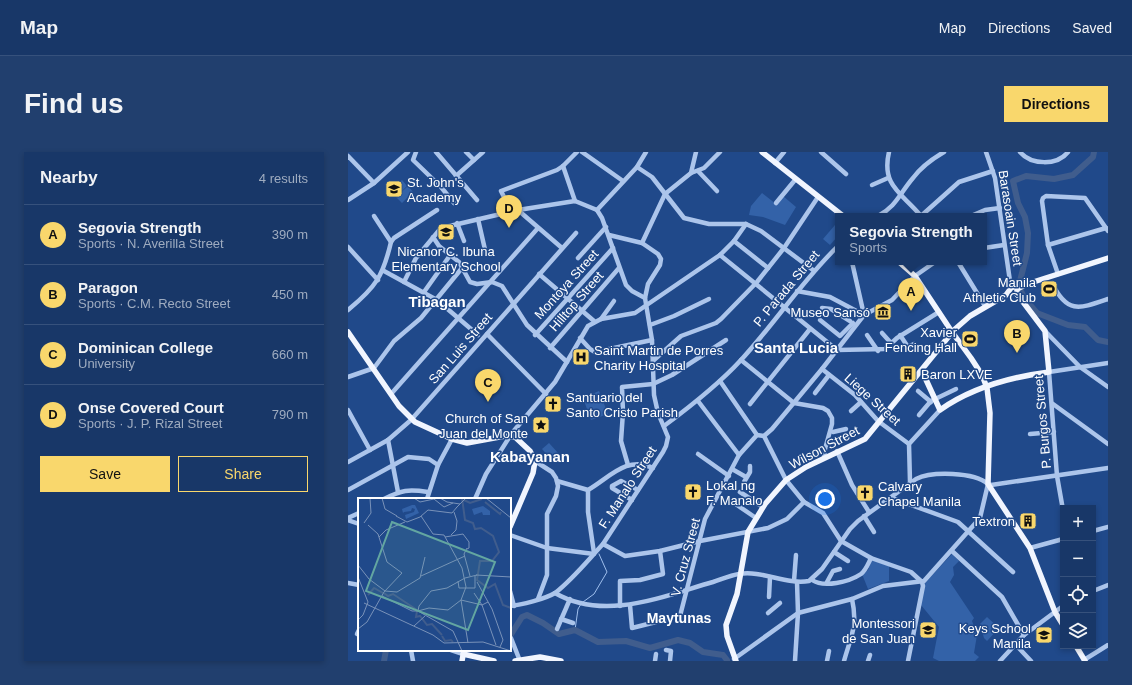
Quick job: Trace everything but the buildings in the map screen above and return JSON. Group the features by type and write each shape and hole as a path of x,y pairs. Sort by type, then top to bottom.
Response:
{"main road":[{"path":"762,152 795,180 839,213"},
{"name":"Wilson Street","path":"734,660 726,630 737,594 748,532 763,507 786,480 824,457 865,439 878,421 922,371 952,332 970,316 1006,294 1021,287 1108,258"},
{"path":"902,265 915,276 971,358 987,388 990,413 988,484 1030,548 1055,612 1060,620"},
{"path":"1021,287 1045,331"},
{"name":"Wilson Street","path":"1006,294 1011,288 1021,287"},
{"name":"P. Burgos Street","path":"1045,331 1049,372"},
{"path":"348,332 411,420 452,439 467,443 510,437 515,438 525,446 533,456 533,473 511,525"},
{"path":"922,371 932,401 940,410 964,396 1016,378 1049,372"},
{"path":"1078,649 1085,660"},
{"path":"462,661 464,652 494,661"},
{"path":"518,661 540,657 561,661"}],"street":[{"path":"348,200 374,183 408,152"},
{"path":"416,152 413,160 442,186 454,203"},
{"path":"436,152 477,200"},
{"path":"466,152 474,160"},
{"path":"456,176 483,152"},
{"path":"562,248 505,199 501,193 502,190 535,179 562,166 577,152"},
{"path":"582,152 623,181"},
{"path":"597,210 637,167 646,152"},
{"path":"642,243 665,194 691,172 696,152"},
{"path":"691,172 698,172 704,168 720,152"},
{"path":"775,163 784,152"},
{"path":"821,152 846,174"},
{"path":"888,152 886,164 888,178 918,213"},
{"path":"884,213 890,210 895,204 900,193 922,167 944,152"},
{"name":"Barasoain Street","path":"986,152 993,171 1000,208 1011,288"},
{"path":"1020,152 1030,159 1044,162 1056,161 1068,152"},
{"path":"348,156 374,183"},
{"path":"562,166 575,201"},
{"path":"637,167 652,177 679,214 690,220 710,224 746,224 761,231 813,270"},
{"path":"924,213 959,182 993,171"},
{"path":"698,172 717,190"},
{"path":"872,185 888,178"},
{"path":"776,203 795,180"},
{"path":"1048,245 1107,229 1086,198 1046,196 1042,201 1048,245 1058,274"},
{"path":"654,360 681,336 719,321 756,284 784,248 818,197"},
{"path":"404,282 416,258 441,228 457,223 518,210 575,201 597,210 609,234 619,268 628,288 645,296 648,284 660,265 661,260 658,254 642,243 609,234"},
{"path":"978,213 985,210 1000,208"},
{"path":"348,310 364,296 384,271 391,242 397,235 437,210"},
{"path":"374,216 391,242"},
{"path":"478,219 486,254"},
{"path":"457,223 464,241"},
{"path":"475,498 486,474 510,437 546,394 588,326 594,321 601,319 629,315 647,304 720,255 734,241 746,224"},
{"path":"578,258 606,227"},
{"path":"391,394 492,282 538,228"},
{"name":"San Luis Street","path":"348,462 388,440 411,420 576,233"},
{"path":"433,237 438,244 459,262 468,279 474,284 492,282 502,286 524,321 535,335 567,362"},
{"path":"734,241 768,268"},
{"path":"987,248 1004,245"},
{"path":"348,247 378,280"},
{"name":"Montoya Street","path":"535,335 613,248"},
{"name":"P. Parada Street","path":"664,426 698,401 741,360 813,270 835,249"},
{"path":"424,292 451,254"},
{"path":"720,255 836,350 885,350 900,335 939,312"},
{"path":"853,265 864,314"},
{"path":"764,436 794,404 864,314 892,300 915,276 931,265"},
{"path":"960,265 985,306"},
{"path":"348,377 374,368 394,341 421,318 462,268"},
{"name":"Hilltop Street","path":"550,348 619,268"},
{"path":"384,271 437,300 478,335"},
{"path":"539,274 594,321"},
{"path":"1052,284 1059,297 1071,306 1081,307 1108,299"},
{"path":"797,291 830,297 864,314"},
{"name":"F. Manalo Street","path":"512,606 555,593 594,554 603,544 653,468 668,441 664,426 658,413 653,384 654,360 645,296"},
{"path":"650,325 674,316 709,299"},
{"path":"601,319 614,301"},
{"path":"820,320 840,336 852,322 829,308 822,308"},
{"path":"750,404 810,329"},
{"path":"1045,331 1080,367 1108,387"},
{"path":"882,333 891,343"},
{"path":"487,334 546,394"},
{"path":"867,335 878,351"},
{"path":"900,335 908,347 914,344"},
{"path":"872,342 877,337"},
{"path":"580,338 590,349 595,352 652,340"},
{"path":"628,465 621,441 623,412 621,388 653,384 672,375 726,340"},
{"path":"741,360 794,404 823,408 828,412 832,418 832,424 824,457"},
{"path":"1049,372 1108,362"},
{"name":"Liege Street","path":"822,369 861,402 878,421 909,444"},
{"name":"P. Burgos Street","path":"1049,372 1057,476 1062,505"},
{"path":"815,393 829,375"},
{"path":"720,380 758,435 764,436"},
{"path":"919,415 932,401 956,389"},
{"path":"918,392 932,401"},
{"path":"698,401 739,455"},
{"path":"851,411 861,402"},
{"path":"1052,404 1108,444"},
{"path":"348,410 370,450"},
{"path":"910,482 909,444 940,410"},
{"path":"833,432 846,429"},
{"path":"1030,434 1054,432"},
{"name":"V. Cruz Street","path":"630,605 632,628 680,616 705,519 739,455 758,435"},
{"path":"764,436 786,480 804,502 823,513 841,541 871,558 905,568 912,572 922,582 923,586 908,661"},
{"path":"427,498 438,465 452,439"},
{"path":"388,440 398,492"},
{"path":"837,451 852,485 869,512"},
{"path":"698,454 729,476"},
{"path":"348,490 408,457 414,456 429,459 438,465"},
{"path":"534,461 552,472 558,481 588,490"},
{"path":"588,490 613,472 628,465 641,463 653,468"},
{"path":"744,482 750,472 750,466"},
{"path":"812,580 850,529 869,512 892,498 910,482 926,474 934,473 975,477 991,485 1108,468"},
{"path":"732,469 746,477"},
{"path":"538,599 547,575 547,514 556,496 558,481"},
{"path":"632,500 612,488 612,486 621,481 638,490"},
{"path":"734,660 798,613 852,599 883,586 922,582 970,532 980,518 988,484"},
{"path":"386,498 398,492 409,489 428,492"},
{"path":"511,535 546,548 594,554 588,512 588,490"},
{"path":"740,492 763,507"},
{"path":"892,498 958,522 1013,572"},
{"path":"603,544 626,556 660,552 700,541 748,532 778,524 787,519 804,502"},
{"path":"737,505 756,518"},
{"path":"348,519 358,513"},
{"path":"864,516 874,532"},
{"path":"348,519 358,524"},
{"path":"1096,530 1108,527"},
{"path":"1030,548 1060,540"},
{"path":"952,550 1002,597 1024,635"},
{"path":"620,606 620,581 640,580 663,574 660,552"},
{"path":"834,552 848,561"},
{"path":"795,661 798,613 795,581 796,555"},
{"path":"555,593 578,602 620,606 630,605 740,574 795,581 812,580 816,582 839,582 861,574 866,569 871,558"},
{"path":"827,582 833,571 840,569"},
{"path":"769,597 770,577"},
{"path":"348,583 358,585"},
{"path":"1096,589 1108,585"},
{"path":"557,629 570,599"},
{"path":"844,661 855,629 856,620 852,599"},
{"path":"768,613 780,604"},
{"path":"1000,661 1024,635 1060,608"},
{"path":"561,619 573,623"},
{"path":"511,638 518,661"},
{"path":"1015,644 1031,661"},
{"path":"1085,660 1108,645"},
{"path":"666,650 671,651 670,661"},
{"path":"411,651 413,661"},
{"path":"827,661 829,651"},
{"path":"655,661 656,654"},
{"path":"868,661 870,655"}],"shaded area":[{"path":"402,180 407,186 396,197 391,191"},
{"path":"408,186 413,192 402,203 396,197"},
{"path":"762,193 776,204 783,196 796,207 785,225 763,217 749,215 751,206"},
{"path":"835,225 835,239 830,245 823,239"},
{"path":"599,391 608,414 591,420 583,398"},
{"path":"549,443 559,454 552,460 542,449"},
{"path":"952,554 959,561 953,567 954,575 950,582 974,618 972,621 977,635 974,653 979,657 975,661 939,661 933,658 939,627 921,605 923,585"},
{"path":"872,560 889,566 889,581 868,589 862,574 868,570"},
{"path":"987,617 999,628 987,641 984,638 980,624"}],"waterway":[{"path":"1094,152 1093,157 1073,175 1054,179 1026,176 1013,181 1018,203 1025,217 1028,233 1027,253 1020,281 1021,291 1025,299 1037,313 1068,325 1085,327 1098,340 1108,342"},
{"path":"583,602 594,594 607,572 599,554"},
{"path":"575,630 578,609 581,604"},
{"path":"511,634 522,617 527,615 543,623 559,634 575,630 598,642 626,641 650,648 678,640 690,643 703,652 723,655 727,660"},
{"path":"384,661 386,651"}],"place":[{"name":"St. John's Academy","path":"394,189"},
{"name":"Onse Covered Court","path":"509,228"},
{"name":"Nicanor C. Ibuna Elementary School","path":"446,232"},
{"name":"Manila Athletic Club","path":"1049,289"},
{"name":"Segovia Strength","path":"911,311"},
{"name":"Museo Sansó","path":"883,312"},
{"name":"Xavier Fencing Hall","path":"970,339"},
{"name":"Paragon","path":"1017,353"},
{"name":"Saint Martin de Porres Charity Hospital","path":"581,357"},
{"name":"Baron LXVE","path":"908,374"},
{"name":"Dominican College","path":"488,402"},
{"name":"Santuario del Santo Cristo Parish","path":"553,404"},
{"name":"Church of San Juan del Monte","path":"541,425"},
{"name":"Lokal ng F. Manalo","path":"693,492"},
{"name":"Calvary Chapel Manila","path":"865,493"},
{"name":"Textron","path":"1028,521"},
{"name":"Montessori de San Juan","path":"928,630"},
{"name":"Keys School Manila","path":"1044,635"}],"district":[{"name":"Tibagan","path":"437,302"},
{"name":"Santa Lucia","path":"796,348"},
{"name":"Kabayanan","path":"530,457"},
{"name":"Maytunas","path":"679,618"}]}
